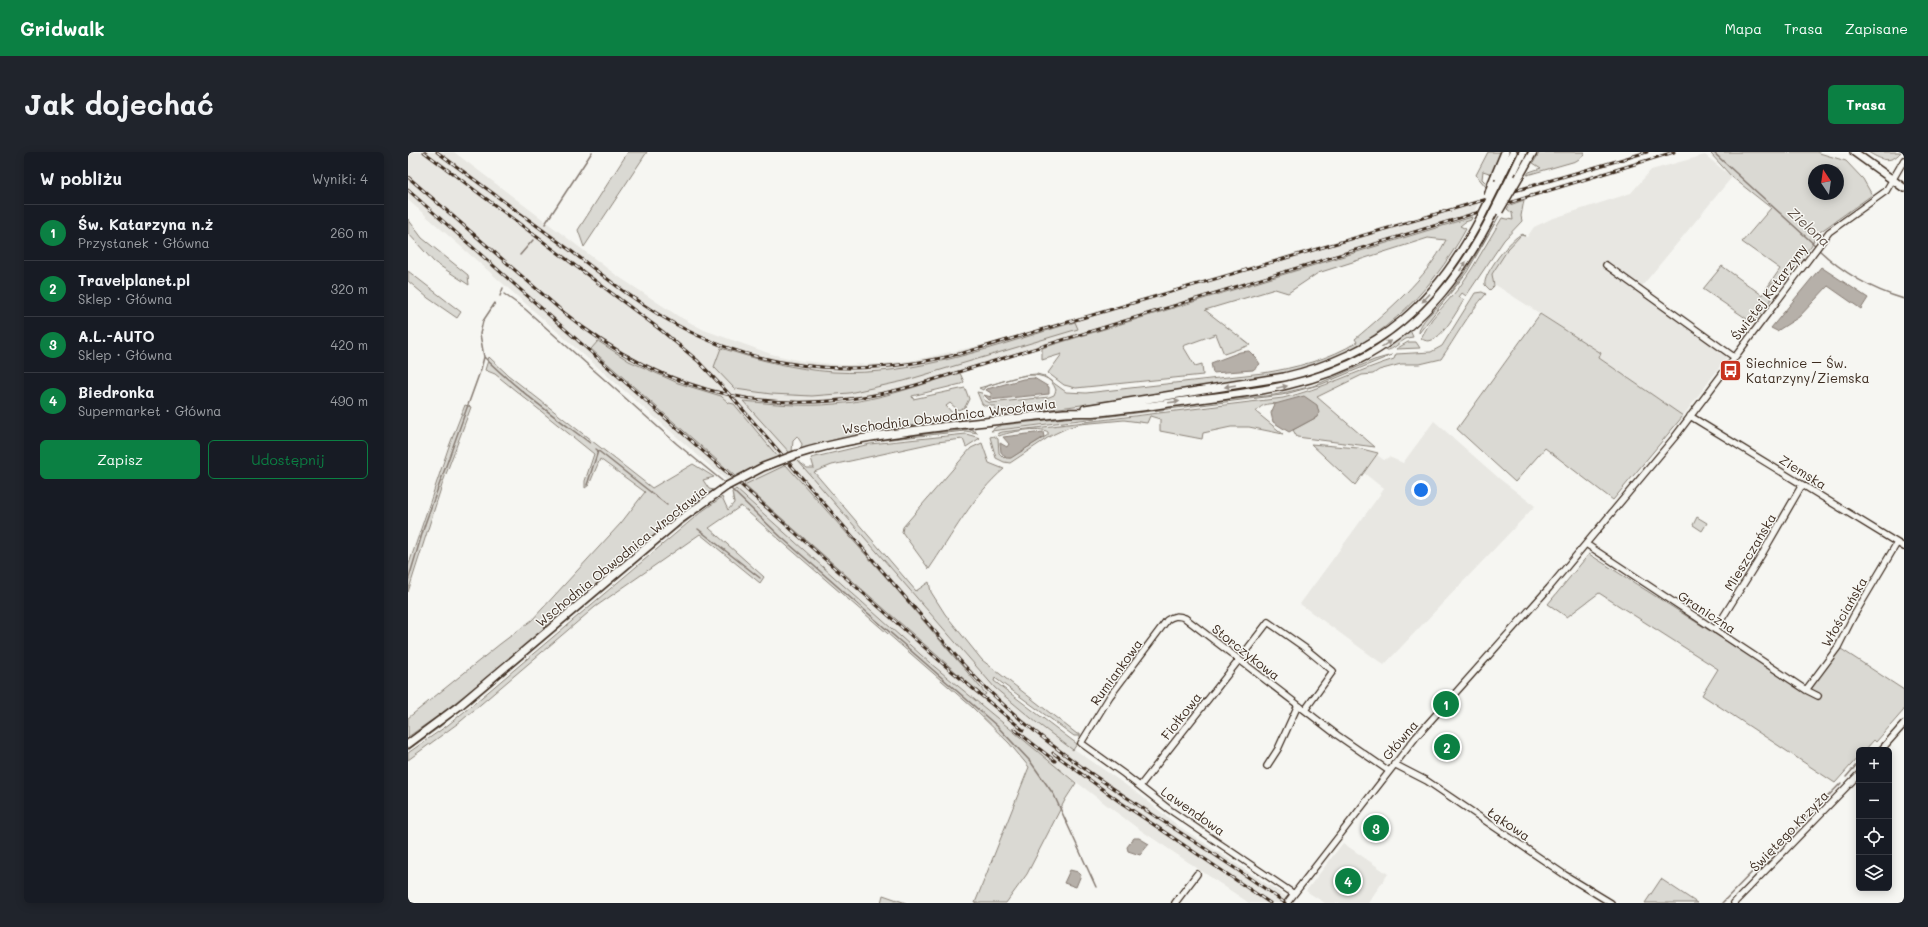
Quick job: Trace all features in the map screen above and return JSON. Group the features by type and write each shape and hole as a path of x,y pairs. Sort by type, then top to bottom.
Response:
{"main road":[{"path":"1495,182 1505,152"},
{"path":"1495,182 1513,152"},
{"path":"1496,212 1523,152"},
{"path":"1496,212 1533,152"},
{"path":"1854,152 1904,188"},
{"name":"Wschodnia Obwodnica Wrocławia","path":"408,744 459,706 678,521 727,486 763,467 820,447 874,436 1066,413 1284,377 1313,370 1346,357 1382,336 1423,302 1454,264 1481,217 1495,182"},
{"name":"Wschodnia Obwodnica Wrocławia","path":"1066,413 1098,412 1259,392 1299,384 1338,370 1385,344 1428,309 1454,279 1496,212"}],"street":[{"name":"Świętej Katarzyny","path":"1586,544 1690,416 1823,240 1833,228 1886,191 1894,180 1904,160"},
{"path":"1606,265 1734,357"},
{"name":"Ziemska","path":"1690,416 1904,547"},
{"name":"Mieszczańska","path":"1715,630 1761,556 1802,484"},
{"name":"Włościańska","path":"1806,690 1838,647 1853,617 1897,543"},
{"name":"Graniczna","path":"1586,544 1806,690 1818,696"},
{"name":"Główna","path":"1287,903 1394,764 1517,626 1586,544"},
{"name":"Storczykowa","path":"1172,616 1180,616 1185,618 1238,660 1389,771"},
{"name":"Rumiankowa","path":"1080,743 1110,696 1167,620 1172,616"},
{"name":"Storczykowa","path":"1246,652 1268,622 1305,648 1333,671 1305,710"},
{"name":"Fiołkowa","path":"1140,786 1238,660"},
{"path":"1267,766 1278,749 1298,705"},
{"path":"1884,747 1904,724"},
{"name":"Lawendowa","path":"1080,743 1140,786 1170,810 1294,894"},
{"name":"Łąkowa","path":"1394,764 1427,781 1564,875 1611,903"},
{"name":"Świętego Krzyża","path":"1734,903 1856,777"},
{"path":"1176,903 1197,874"}],"shaded area":[{"path":"408,152 454,152 616,275 678,316 704,330 771,354 801,361 841,365 880,364 914,360 991,343 1480,199 1472,217 883,396 836,404 779,405 743,401 772,431 995,688 1037,723 1140,795 1177,825 1287,897 1282,903 1249,903 1136,827 1055,766 930,663 752,503 408,200"},
{"path":"628,152 647,152 584,247 578,230"},
{"path":"1488,152 1502,152 1492,174 1483,171 1482,179 1487,184 1486,187 1476,175"},
{"path":"1540,152 1585,152 1582,157 1576,161 1527,175 1529,172 1541,168 1533,163"},
{"path":"1714,152 1816,152 1846,161 1863,179 1872,195 1817,234 1811,246 1781,283 1771,284 1769,292 1772,298 1753,323 1703,289 1722,266 1762,295 1780,269 1742,242 1771,208 1732,177 1711,154"},
{"path":"1868,152 1901,152 1889,160 1885,160"},
{"path":"1705,155 1732,177 1642,286 1609,262 1605,267 1728,356 1683,416 1599,358 1601,353 1494,284 1492,274 1508,249 1521,235 1527,237 1534,227 1551,219 1631,193 1651,170"},
{"path":"1524,200 1521,216 1522,221 1504,240 1466,296 1462,293 1459,297 1464,300 1451,321 1433,340 1427,341 1421,338 1432,319 1459,288 1502,218 1513,220 1512,213 1507,209 1510,205"},
{"path":"1489,214 1473,243 1455,270 1420,309 1454,270 1485,215"},
{"path":"1499,216 1467,272 1419,333 1424,320 1443,301 1466,270"},
{"path":"1472,217 1471,220 1460,226 1466,229 1452,253 1435,276 1397,317 1374,335 1351,350 1325,362 1287,374 1205,386 1205,388 994,417 998,415 997,411 994,409 996,406 985,406 982,404 977,392 982,393 984,400 990,403 1049,397 1054,395 1056,390 1051,382 1043,377 1034,375 1018,377 1037,374 1044,376 1066,392 1086,393 1263,373 1324,358 1357,342 1355,339 1393,306 1417,281 1438,254 1446,240 1428,238 1318,273 1288,293 1275,289 1205,310 1250,345 1224,354 1216,334 1183,346 1195,366 1202,364 1203,375 1076,388 1064,385 1048,373 1062,354 1042,360 1042,348"},
{"path":"408,219 422,238 468,275 469,285 434,262 408,233"},
{"path":"1522,234 1525,236 1521,235 1508,249 1492,274 1494,286 1490,290 1485,285 1485,280 1488,273 1505,249"},
{"path":"1821,267 1868,298 1861,309 1828,286 1799,317 1777,331 1771,328"},
{"path":"408,271 461,312 457,318 428,298 408,281"},
{"path":"1482,292 1486,294 1441,359 1420,364 1401,364 1379,370 1373,374 1362,375 1317,397 1375,447 1297,437 1293,430 1317,417 1285,405 1268,404 1261,407 1256,412 1283,434 1249,427 1231,427 1203,433 1202,439 1160,431 1160,419 1150,416 1147,423 1124,420 1080,424 1052,435 1010,463 996,458 990,437 994,436 998,439 999,453 1004,458 1010,458 1048,435 1048,432 1044,430 1017,431 999,436 997,434 1002,432 1283,398 1311,390 1394,359 1396,354 1431,352 1442,346 1475,293"},
{"path":"1420,309 1390,336 1364,353 1335,367 1304,379 1267,387 1189,398 1166,399 1256,387 1286,381 1335,365 1380,341"},
{"path":"1540,314 1601,353 1599,358 1683,416 1613,500 1545,448 1515,482 1457,429"},
{"path":"1075,322 1078,329 904,381 849,393 812,396 771,394 735,389 714,367 721,348 776,363 819,371 864,372 894,370 956,358"},
{"path":"1410,330 1413,337 1405,339 1392,349 1385,350"},
{"path":"598,341 629,361 678,383 721,396 729,403 734,404 778,457 736,477 591,349"},
{"path":"1408,342 1416,342 1420,348 1396,349"},
{"path":"1249,351 1260,364 1253,370 1213,373 1211,363 1240,352"},
{"path":"1392,355 1322,384 1282,395 991,431 1002,425 1274,395 1313,386 1374,360"},
{"path":"489,357 508,375 652,488 693,464 714,477 703,480 709,489 714,490 677,517 481,682 442,713 408,737 408,718 532,620 621,523 645,492 600,459 589,485 585,488 585,481 594,454 495,374 485,370"},
{"path":"960,373 964,382 961,384 912,396 913,399 965,388 969,399 965,407 958,410 950,403 946,406 955,416 969,417 965,419 902,427 841,438 801,449 802,444 797,436 793,440 792,452 790,453 743,401 778,404 823,405 867,400"},
{"path":"1034,378 1049,387 1049,394 989,400 984,395 991,397 991,393 986,390 987,389 1023,379"},
{"path":"997,383 985,387 983,390 979,388"},
{"path":"1304,396 1317,405 1319,413 1317,417 1289,432 1273,422 1271,413 1275,404"},
{"path":"465,405 471,407 443,482 408,592 408,567 448,449"},
{"path":"1434,421 1501,480 1535,506 1384,665 1300,604 1384,489 1364,473 1377,455 1384,460 1389,457 1403,463"},
{"path":"971,429 978,433 965,431 869,442"},
{"path":"1043,432 1044,437 1011,458 1006,458 1001,452 1000,443 1007,447 1009,444 1003,437"},
{"path":"966,434 980,438 966,447 963,439 937,442 832,465 814,472 916,591 929,582 931,592 945,614 982,660 1077,734 1080,734 1080,736 1074,736 995,678 994,681 1077,744 1073,750 1037,723 995,688 798,461 807,468 814,468 811,458 870,444"},
{"path":"859,443 809,454 829,449"},
{"path":"982,443 989,463 1004,469 993,479 973,503 929,569 902,532 903,527 971,448"},
{"path":"1311,444 1358,448 1378,453 1355,485"},
{"path":"786,465 891,583 986,694 983,696 744,485"},
{"path":"736,489 930,663 1076,783 1065,800 1027,874 1006,903 975,903 1029,767 1009,743 972,707 741,506 709,528 764,577 760,583 700,534 595,607 461,721 408,760 408,753 448,725 701,512 722,497 728,510 734,503 732,492"},
{"path":"720,495 674,531 469,704 451,717 687,519"},
{"path":"1697,517 1707,523 1702,531 1693,525"},
{"path":"1589,554 1814,697 1811,689 1838,647 1904,690 1904,710 1876,742 1874,740 1868,747 1856,747 1856,759 1835,783 1702,695 1718,669 1599,593 1567,617 1548,604"},
{"path":"451,717 441,726 408,750"},
{"path":"1134,838 1139,838 1149,844 1140,855 1128,851 1127,847"},
{"path":"1343,843 1388,874 1368,903 1325,903 1306,891"},
{"path":"1070,870 1078,872 1081,875 1076,887 1064,883"},
{"path":"1661,879 1697,903 1645,903"},
{"path":"883,895 906,903 881,903"}],"waterway":[{"path":"545,224 592,152"},
{"name":"Zielona","path":"1713,152 1816,246"},
{"path":"520,255 533,240"},
{"name":"Zielona","path":"1818,249 1837,265 1858,279 1881,291 1904,299"},
{"path":"500,296 503,288"},
{"path":"504,294 525,309 677,444 726,484"},
{"path":"408,581 425,524 481,369 484,357 480,334 483,321 495,303"},
{"path":"484,357 522,391 590,443"},
{"path":"596,449 667,505"},
{"path":"587,485 598,451"},
{"path":"730,488 781,537 997,726 1030,761 1054,795 1096,887"},
{"path":"698,529 760,578"},
{"path":"1846,777 1856,765"},
{"path":"1764,861 1841,783"},
{"path":"1722,903 1758,866"}],"railway":[{"path":"424,152 662,331 698,361 732,397 963,664 998,700 1076,763 1244,874 1285,903"},
{"path":"437,152 622,290 675,324 709,341 744,353 780,362 816,367 852,368 889,366 926,361 963,353 1647,152"},
{"path":"408,177 562,311 602,341 643,365 686,383 729,395 774,401 820,402 867,396 916,385 1674,152"},
{"path":"408,190 942,663 1023,730"},
{"path":"1014,729 1055,761"},
{"path":"1053,753 1120,802 1270,903"}],"place":[{"name":"Siechnice – Św. Katarzyny/Ziemska","path":"1731,370"},
{"name":"Św. Katarzyna n.ż","path":"1446,704"},
{"name":"Travelplanet.pl","path":"1447,747"},
{"name":"A.L.-AUTO","path":"1376,828"},
{"name":"Biedronka","path":"1348,881"}]}
